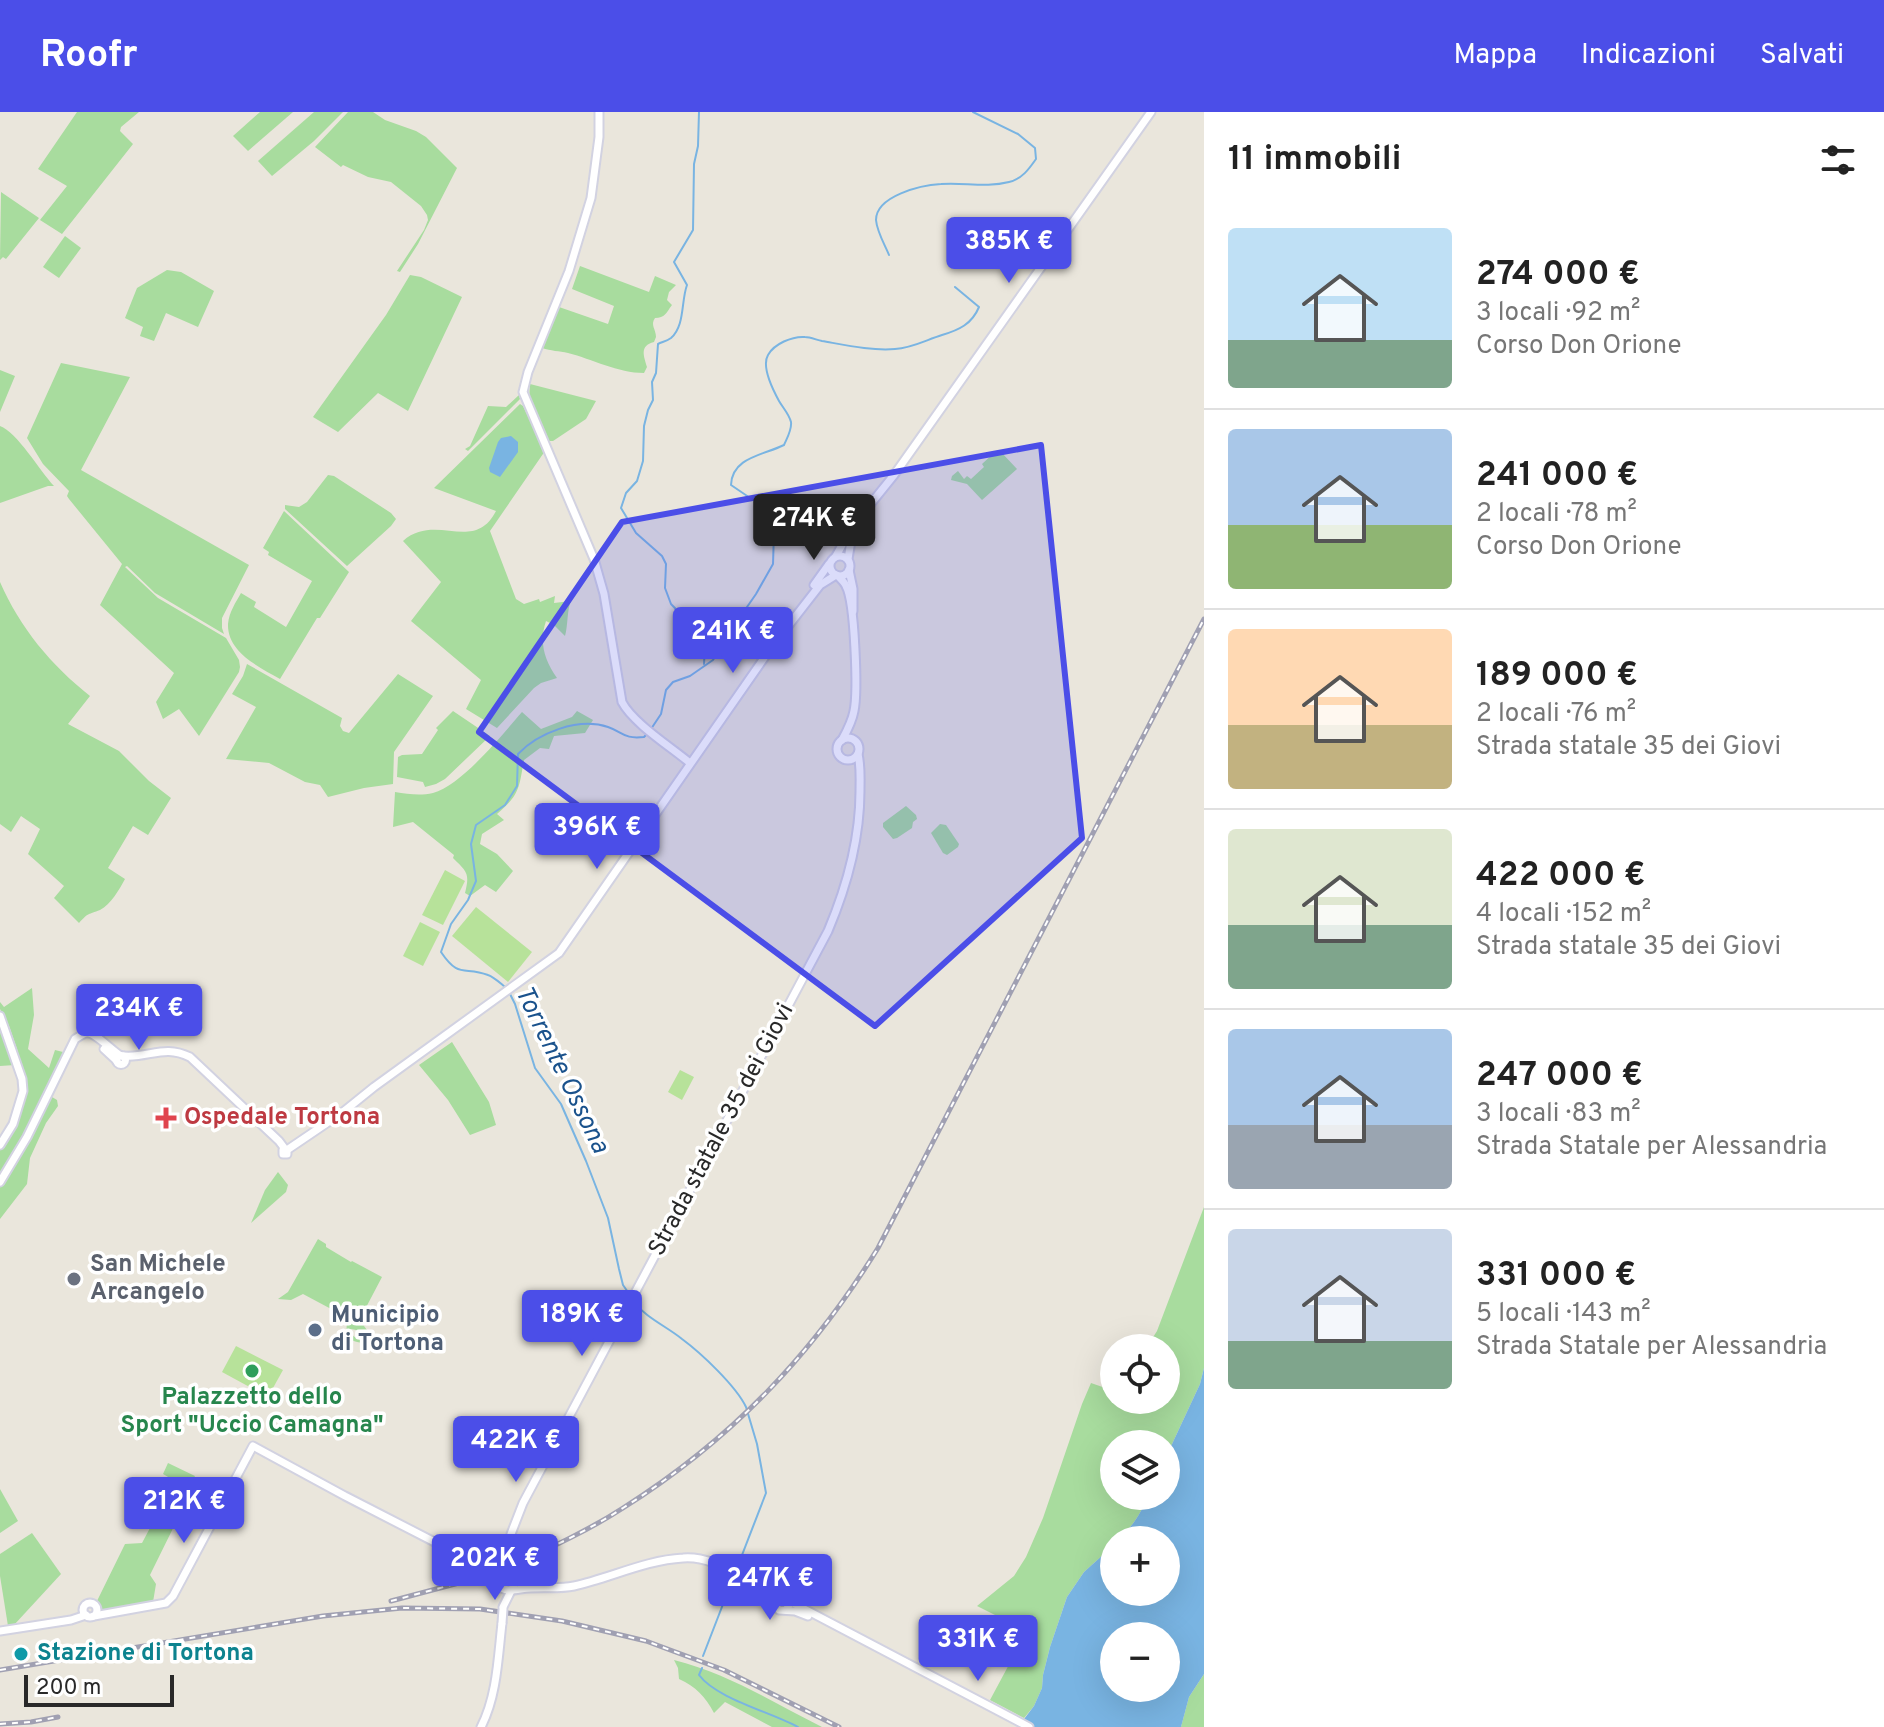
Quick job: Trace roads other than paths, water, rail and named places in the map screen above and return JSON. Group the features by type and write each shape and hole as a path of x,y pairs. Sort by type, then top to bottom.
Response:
{"street":[{"path":"599,112 591,198 569,271 528,372 523,392 594,559 604,594 619,697 638,721 690,763"},
{"path":"836,556 847,534 876,499 1151,112"},
{"path":"849,545 876,499"},
{"path":"847,534 854,593 852,617"},
{"path":"0,1182 27,1137 72,1043 83,1034 91,1033 124,1058 160,1051 190,1057 286,1150 502,996 559,953 802,606 831,559 841,555 848,559"},
{"path":"829,564 830,570 847,588 852,617 856,698 851,722 838,747 838,754 850,760 860,779"},
{"path":"802,606 824,580 844,575 849,570"},
{"path":"850,760 858,754 859,748 853,740 851,722"},
{"path":"842,740 853,740"},
{"name":"Strada statale 35 dei Giovi","path":"481,1727 493,1689 502,1623 502,1581 517,1515 828,931 852,864 858,826 861,766 858,754"},
{"path":"0,1016 22,1079 23,1091 13,1124 0,1145"},
{"path":"0,1631 166,1603 173,1596 253,1446 486,1567 502,1581 507,1591 513,1582"},
{"name":"Strada statale 35 dei Giovi","path":"507,1556 513,1582"},
{"path":"502,1581 508,1575 513,1582 533,1588 555,1589 661,1561 683,1558 703,1560 741,1576 776,1598 779,1610 789,1606 830,1624 1029,1727"},
{"path":"503,1608 513,1582"},
{"path":"776,1598 786,1594 789,1606"}],"water":[{"path":"511,436 518,442 518,452 500,477 490,472 489,468 498,442"},
{"path":"1204,1368 1204,1674 1189,1697 1181,1727 1018,1727 1034,1706 1042,1688 1050,1647 1067,1597 1084,1572 1100,1558 1100,1606 1180,1606 1180,1526 1131,1526 1141,1510 1180,1510 1179,1430"}],"waterway":[{"path":"699,112 693,230 674,262 687,285 681,320 671,338 658,344 656,373 652,382 653,400 644,426 643,461 637,481 626,493 621,508 636,533 662,556 666,564 665,588 671,604 701,635 705,646 704,664"},
{"name":"Torrente Ossona","path":"889,255 876,220 883,204 891,198 932,185 992,185 1014,181 1036,159 1035,148 1018,134 973,112"},
{"name":"Torrente Ossona","path":"651,729 661,714 666,690 673,682 690,676 713,660 773,564 774,532 769,518 756,502 731,485 737,468 750,458 784,445 790,431 790,419 769,378 766,366 768,355 779,344 800,337 886,349 907,347 948,333 969,322 979,307 955,287"},
{"name":"Torrente Ossona","path":"505,987 488,975 457,969 441,952 451,924 468,900 476,881 471,844 476,825 505,805 517,786 518,754 547,734 584,724 608,727 632,737 647,734"},
{"name":"Torrente Ossona","path":"509,992 535,1068 561,1104 586,1161 608,1218 623,1285 630,1295"},
{"name":"Torrente Ossona","path":"633,1301 690,1345 726,1380 746,1407 757,1444 766,1493 703,1656"},
{"name":"Torrente Ossona","path":"702,1668 699,1675 718,1691 798,1727"}],"railway":[{"path":"515,1564 610,1516 699,1454 766,1393 826,1324 853,1287 878,1248 1204,619"},
{"path":"391,1601 487,1574"},
{"path":"0,1670 323,1616 402,1608 480,1609 562,1621 646,1641 724,1670 839,1727"},
{"path":"0,1724 58,1717"}],"place":[{"name":"Ospedale Tortona","path":"166,1118"},
{"name":"San Michele Arcangelo","path":"74,1279"},
{"name":"Municipio di Tortona","path":"315,1330"},
{"name":"Palazzetto dello Sport \"Uccio Camagna\"","path":"252,1371"},
{"name":"Stazione di Tortona","path":"21,1654"}]}
